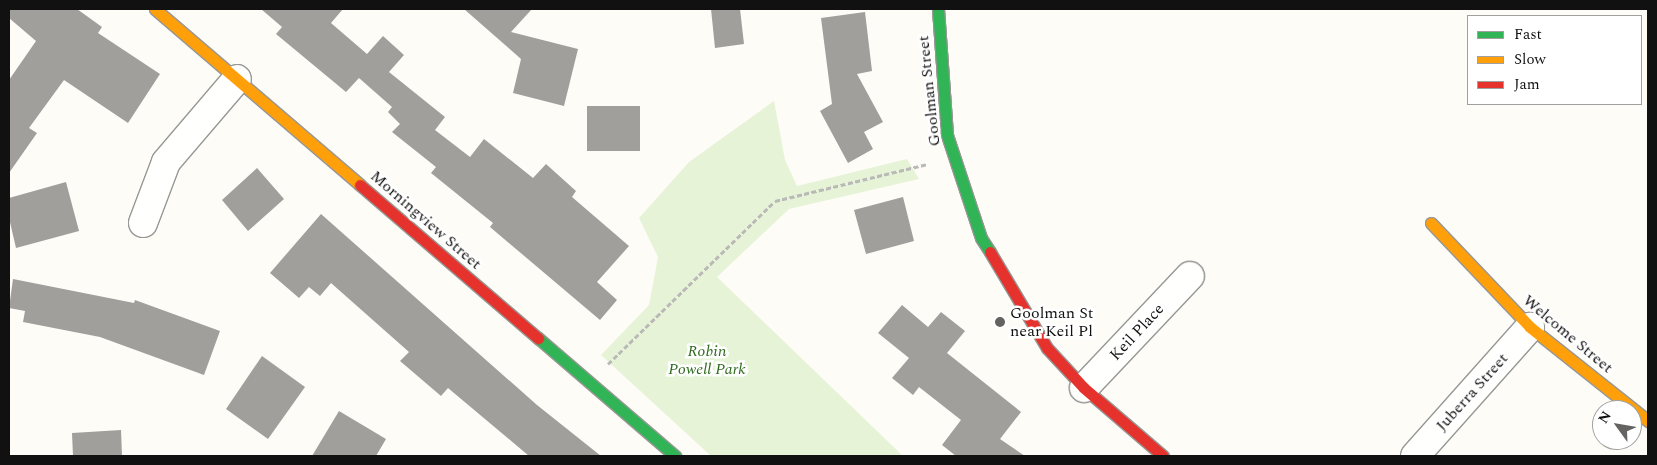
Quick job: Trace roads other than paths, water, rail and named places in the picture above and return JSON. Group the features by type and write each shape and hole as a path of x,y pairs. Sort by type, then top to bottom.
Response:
{"street":[{"name":"Morningview Street","path":"155,9 675,456"},
{"name":"Goolman Street","path":"938,9 947,135 981,238 1047,348 1084,388 1163,456"},
{"path":"143,223 166,162 237,79"},
{"name":"Welcome Street","path":"1430,223 1530,327 1648,421"},
{"name":"Keil Place","path":"1084,388 1190,276"},
{"name":"Juberra Street","path":"1414,456 1530,327"}],"place":[{"name":"Goolman St near Keil Pl","path":"1000,322"}],"park label":[{"name":"Robin Powell Park","path":"707,360"}]}
